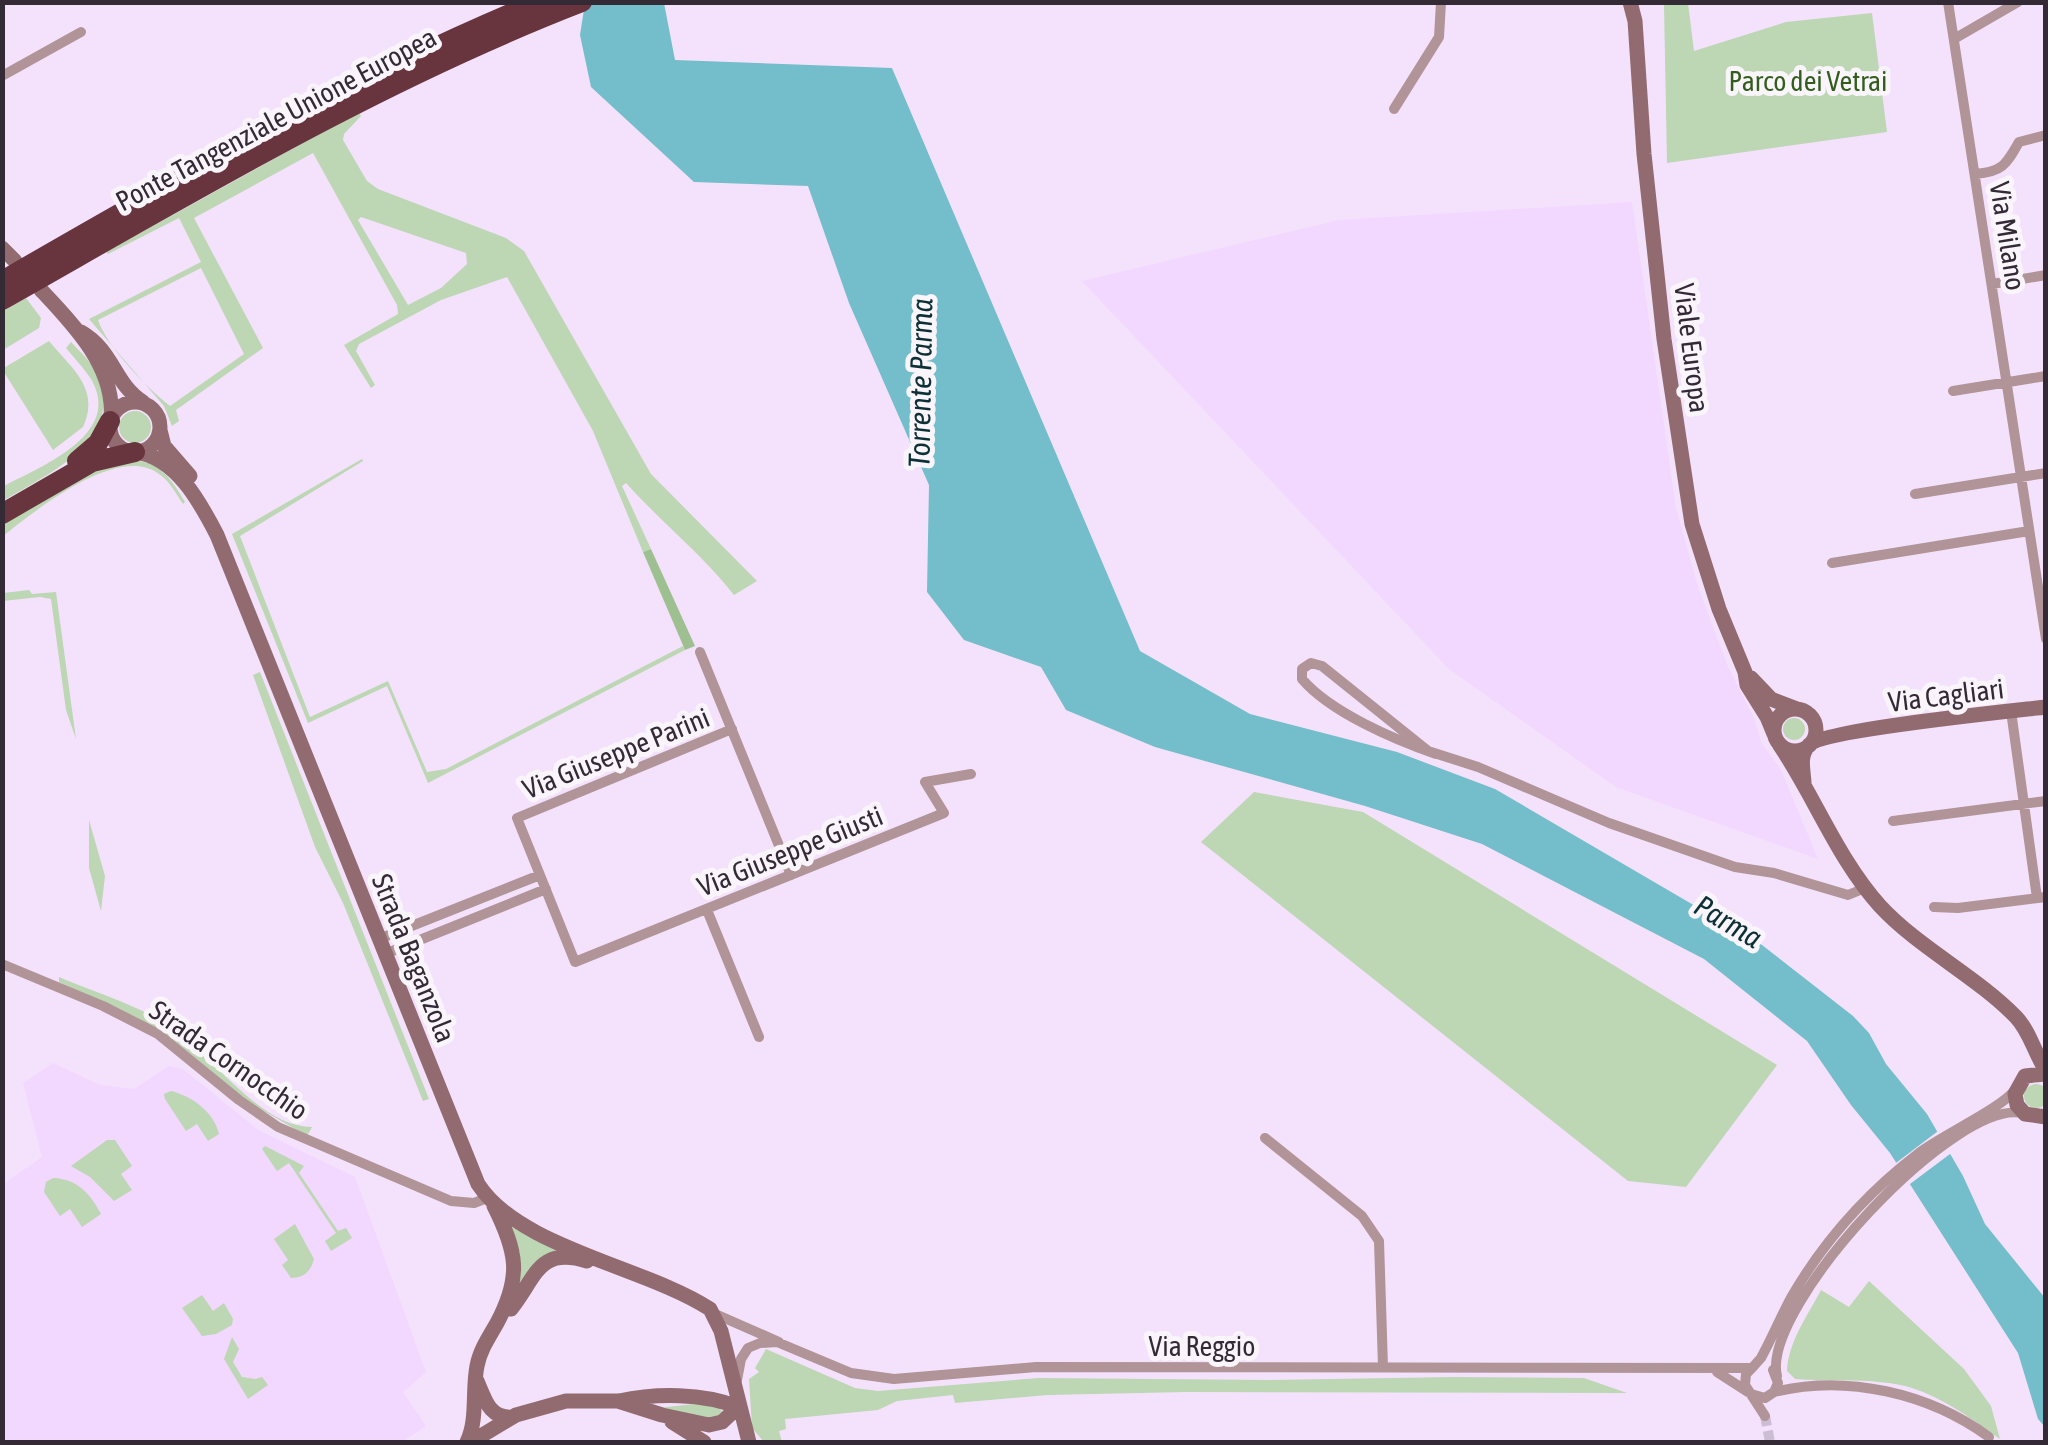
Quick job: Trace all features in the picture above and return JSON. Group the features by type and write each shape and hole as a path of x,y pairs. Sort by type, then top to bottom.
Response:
{"highway":[{"path":"2,282 274,126 415,56 538,2"},
{"name":"Ponte Tangenziale Unione Europea","path":"2,300 328,116 469,49 582,2"},
{"path":"2,506 85,455 102,438 110,421"},
{"path":"2,514 97,460 136,452"}],"street":[{"path":"1394,109 1439,36 1441,2"},
{"path":"1630,2 1635,21"},
{"path":"1635,21 1642,2"},
{"name":"Via Milano","path":"1948,2 2029,532 2041,574 2046,639"},
{"path":"1954,40 2018,2"},
{"name":"Viale Europa","path":"1635,21 1644,154 1681,458 1697,543 1748,687 1842,855 1865,888 1896,922 2022,1025 2046,1072"},
{"path":"2,76 81,32"},
{"path":"1976,174 2000,170 2008,164 2019,142 2046,136"},
{"path":"2,248 16,262"},
{"path":"1992,284 2046,275"},
{"name":"Strada Baganzola","path":"41,290 75,328 106,353 126,388 156,412 162,443 188,474 231,565 469,1166 510,1240 515,1264 510,1295 496,1325"},
{"name":"Strada Baganzola","path":"75,328 106,378 114,441 123,449 162,461 197,499"},
{"path":"1953,390 2046,376"},
{"path":"110,421 122,404 143,402"},
{"path":"136,452 154,444 160,428"},
{"path":"1915,494 2046,474"},
{"path":"1832,562 2029,532"},
{"path":"700,652 791,875"},
{"path":"1436,754 1413,742 1322,666 1310,663 1302,670 1301,676 1308,685 1351,715 1436,754 1478,767 1582,812 1735,868 1778,874 1848,895 1865,888"},
{"name":"Viale Europa","path":"1745,672 1771,700 1806,713"},
{"name":"Via Cagliari","path":"1811,743 1852,731 2046,707"},
{"path":"1934,906 1958,908 2041,897 2011,711"},
{"path":"1804,782 1802,757 1811,743 1816,730 1806,713 1781,714 1775,723 1777,739 1793,751 1811,743"},
{"name":"Via Cagliari","path":"1806,713 1827,727 1852,731"},
{"name":"Via Giuseppe Parini","path":"540,874 517,818 732,730"},
{"name":"Via Giuseppe Giusti","path":"546,889 575,962 944,813 925,782 971,774"},
{"path":"1893,821 2046,801"},
{"path":"540,874 546,889 382,946 540,874"},
{"path":"707,910 760,1036"},
{"name":"Strada Cornocchio","path":"2,964 104,1006 158,1034 261,1117 292,1134 451,1201 490,1202"},
{"name":"Viale Europa","path":"1996,1003 2026,1046 2025,1106"},
{"path":"1829,1250 1779,1343 1775,1355 1777,1377 1766,1416 1744,1381 1761,1358 1788,1304 1829,1250 1912,1171 1974,1128 2025,1106 2032,1073 2046,1072"},
{"path":"1265,1138 1362,1216 1379,1241 1383,1367"},
{"path":"490,1202 535,1231 780,1342"},
{"path":"469,1442 480,1357 496,1325 516,1304 536,1270 550,1259 571,1257 620,1268"},
{"path":"714,1314 722,1331 749,1442"},
{"path":"618,1401 660,1415 715,1425 736,1400 741,1359 748,1348 760,1342 780,1342"},
{"name":"Via Reggio","path":"780,1342 846,1371 890,1379 1036,1367 1250,1370 1766,1366 1796,1387"},
{"path":"1711,1369 1750,1393"},
{"path":"476,1377 486,1403 494,1414 505,1418 566,1401 708,1397 736,1400"},
{"name":"Via Reggio","path":"1750,1393 1761,1398 1796,1387 1876,1389 1914,1396 1968,1422 1988,1437"},
{"path":"660,1415 704,1442"},
{"path":"469,1442 516,1416"}],"shaded area":[{"path":"1632,202 1676,508 1698,587 1728,667 1753,716 1762,744 1781,770 1818,859 1616,787 1449,669 1082,281 1339,220"},
{"path":"53,1063 100,1085 134,1089 169,1066 183,1069 258,1130 355,1177 426,1372 403,1392 426,1426 402,1442 3,1442 2,1185 42,1157 23,1083"}],"green space":[{"name":"Parco dei Vetrai","path":"1688,3 1694,51 1786,22 1872,13 1887,132 1667,163 1664,5"},
{"path":"359,112 361,116 343,140 367,181 378,189 506,238 524,251 651,474 757,581 734,595 626,483 622,486 651,549 643,552 593,431 507,277 441,300 359,344 356,351 375,385 371,388 344,345 398,314 397,305 313,153 194,218 263,348 176,410 179,421 172,426 164,406 142,381 170,406 244,354 201,268 98,320 114,349 89,319 201,262 179,218 106,252","holes":["361,217 466,253 467,264 441,288 408,305 358,220"]},
{"path":"26,298 41,318 39,328 3,350 3,311"},
{"path":"49,341 81,379 88,401 83,427 53,450 2,369"},
{"path":"71,342 100,379 104,402 100,421 76,454 3,501 2,487 73,446 96,417 98,399 91,379 66,348"},
{"path":"135,411 146,416 151,427 146,438 135,443 124,438 119,427 124,416"},
{"path":"362,459 240,536 310,717 388,681 427,772 446,769 683,646 685,650 428,783 387,686 308,723 232,534"},
{"path":"130,460 163,472 185,502 159,474 142,467 122,467 78,484 3,536 2,518 69,480"},
{"path":"651,549 695,646 685,650 643,552"},
{"path":"29,590 32,594 56,592 76,739 66,710 51,599 3,601 3,593"},
{"path":"260,672 429,1099 423,1101 343,903 315,847 253,675"},
{"path":"1794,718 1802,721 1802,737 1794,740 1786,737 1783,729 1786,721"},
{"path":"1254,792 1363,812 1777,1065 1686,1187 1628,1181 1201,842"},
{"path":"89,820 105,876 101,911 89,868"},
{"path":"59,977 167,1024 254,1102 292,1124 312,1127 307,1136 250,1103 166,1034 59,982"},
{"path":"2036,1084 2048,1096 2036,1108 2024,1096"},
{"path":"171,1091 201,1106 219,1134 208,1141 197,1124 186,1131 165,1099 164,1094"},
{"path":"107,1140 115,1140 132,1166 121,1174 132,1190 114,1201 90,1177 71,1166"},
{"path":"265,1146 304,1166 299,1173 338,1231 346,1228 352,1238 331,1251 325,1241 336,1233 289,1163 277,1171 262,1149"},
{"path":"53,1178 82,1188 101,1214 82,1227 70,1209 60,1216 44,1192 46,1182"},
{"path":"507,1221 565,1251 519,1288 520,1253"},
{"path":"295,1224 314,1259 306,1273 291,1278 282,1265 288,1260 274,1239"},
{"path":"1869,1281 1964,1369 1991,1406 2000,1439 1947,1404 1912,1388 1869,1381 1795,1379 1787,1371 1795,1339 1821,1290 1849,1307"},
{"path":"202,1295 213,1311 224,1303 232,1325 202,1336 182,1308"},
{"path":"232,1337 239,1349 233,1362 242,1377 262,1377 268,1385 248,1399 224,1359"},
{"path":"766,1349 855,1388 878,1391 1039,1378 1453,1377 1584,1378 1627,1393 1185,1392 1048,1395 955,1403 953,1395 897,1401 878,1410 785,1419 786,1429 779,1431 782,1442 764,1442 752,1428 749,1379 759,1372 755,1368"},
{"path":"712,1402 722,1411 716,1419 658,1408"}],"water":[{"name":"Torrente Parma","path":"585,3 664,3 675,60 892,68 1140,651 1250,714 1397,752 1495,789 1762,945 1853,1016 1927,1114 1985,1224 2045,1298 2045,1427 2038,1419 2018,1353 1890,1153 1807,1041 1704,959 1482,844 1365,806 1155,747 1066,710 1041,667 964,640 927,592 929,485 849,303 808,186 694,182 591,87 580,35"}],"pier":[{"path":"1942,1128 1954,1151 1906,1187 1892,1166"}],"tunnel":[{"path":"1765,1416 1770,1442"}],"water label":[{"name":"Parma","path":"1728,922"}]}
